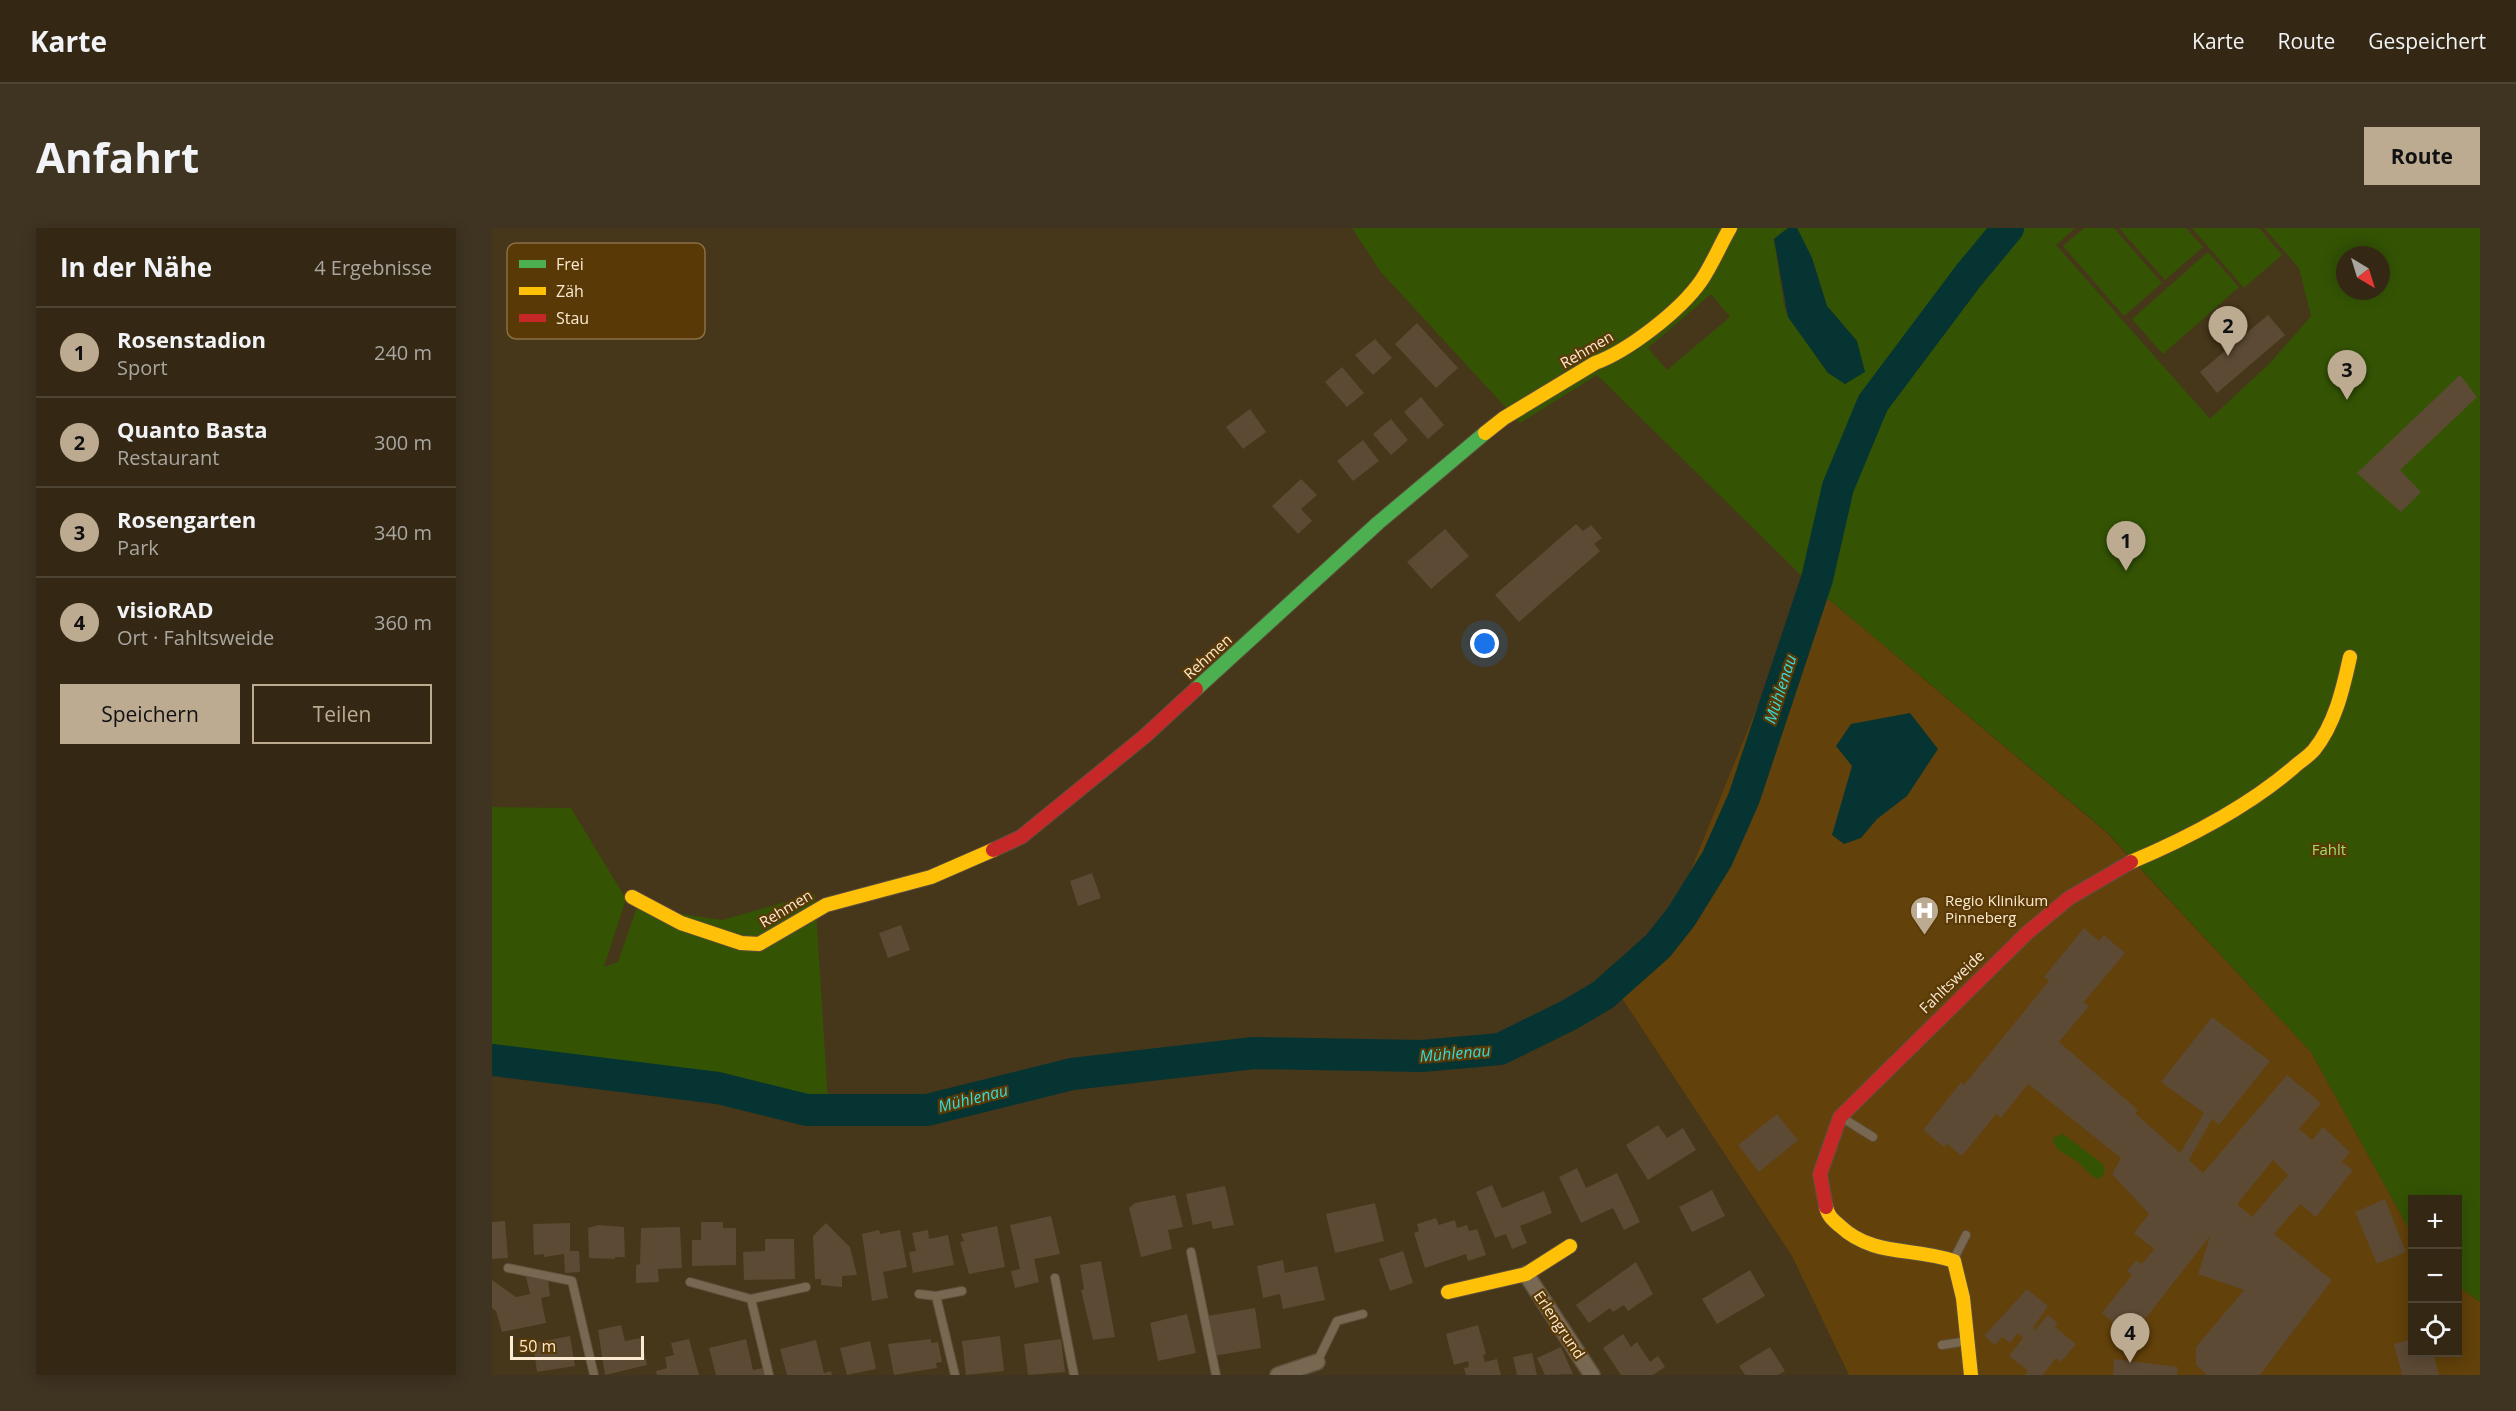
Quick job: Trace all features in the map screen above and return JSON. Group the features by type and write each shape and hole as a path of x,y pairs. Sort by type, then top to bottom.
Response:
{"street":[{"name":"Rehmen","path":"632,897 681,923 741,943 759,944 826,904 931,877 1021,837 1146,736 1378,523 1504,418 1595,363 1611,357 1669,314 1700,282 1730,228"},
{"name":"Fahltsweide","path":"1954,1261 1934,1254 1878,1248 1854,1239 1828,1215 1820,1174 1840,1117 2027,933 2068,897 2119,867 2169,846 2223,816 2273,785 2314,750 2339,705 2350,657"},
{"name":"Erlengrund","path":"1448,1292 1526,1274 1570,1246"},
{"path":"1954,1261 1963,1298 1971,1375"},
{"name":"Erlengrund","path":"1526,1274 1592,1375"},
{"path":"1278,1375 1317,1362"}],"lane":[{"path":"1840,1117 1873,1137"},
{"path":"1954,1261 1966,1235"},
{"path":"1191,1252 1216,1375"},
{"path":"508,1268 572,1281 594,1375"},
{"path":"1055,1278 1074,1375"},
{"path":"690,1282 751,1299 806,1287"},
{"path":"919,1294 936,1296 962,1291"},
{"path":"936,1296 955,1375"},
{"path":"751,1299 769,1375"},
{"path":"1317,1362 1337,1321 1363,1314"},
{"path":"1942,1345 1968,1341"}],"shaded area":[{"name":"Regio Klinikum Pinneberg","path":"1808,582 2105,831 2311,1052 2408,1227 2408,1357 2462,1357 2462,1289 2480,1302 2480,1375 1849,1375 1792,1256 1610,980 1682,892"}],"green space":[{"name":"Fahlt","path":"1352,228 1788,228 1774,239 1784,306 1788,316 1828,373 1857,341 1827,306 1812,258 1797,228 2075,228 2056,245 2210,419 2271,362 2311,316 2299,268 2264,228 2480,228 2480,1302 2462,1289 2462,1195 2408,1195 2408,1227 2311,1052 2106,831 1808,582 1597,375 1520,423 1380,271","holes":["1711,294 1730,317 1667,370 1648,348"]},
{"path":"2084,228 2114,228 2162,283 2124,316 2063,246"},
{"path":"2119,228 2186,228 2203,247 2165,280"},
{"path":"2192,228 2259,228 2282,255 2244,288"},
{"path":"2208,252 2239,287 2163,354 2132,319"},
{"path":"492,807 571,808 626,899 604,967 618,962 637,907 722,920 815,894 828,1101 719,1079 492,1052"},
{"path":"2063,1134 2103,1164 2105,1170 2103,1176 2097,1179 2056,1147 2053,1138"}],"water":[{"path":"1788,228 1797,228 1812,258 1827,306 1857,341 1865,372 1845,384 1828,373 1788,317 1774,239"},
{"path":"1910,713 1938,749 1907,796 1877,819 1861,838 1844,844 1832,835 1852,766 1836,746 1851,724"}],"building":[{"path":"2268,315 2285,335 2217,393 2200,372"},
{"path":"1417,323 1458,368 1436,388 1395,344"},
{"path":"1375,339 1392,358 1373,375 1355,355"},
{"path":"1342,367 1364,393 1347,407 1325,382"},
{"path":"2460,375 2477,397 2400,470 2421,492 2401,512 2357,473"},
{"path":"1421,397 1444,425 1428,439 1404,412"},
{"path":"1250,409 1266,432 1243,449 1226,427"},
{"path":"1391,419 1408,440 1391,455 1373,434"},
{"path":"1363,440 1379,461 1353,481 1337,461"},
{"path":"1301,479 1317,495 1301,509 1312,521 1298,534 1272,506"},
{"path":"1576,524 1583,531 1591,525 1602,538 1594,544 1600,551 1519,622 1495,595"},
{"path":"1445,529 1469,556 1431,589 1407,562"},
{"path":"1092,873 1101,898 1078,906 1070,881"},
{"path":"901,925 910,950 888,958 879,933"},
{"path":"2084,928 2099,941 2104,935 2125,953 2084,1002 2089,1006 2059,1042 2138,1110 2135,1113 2180,1153 2204,1113 2161,1082 2212,1017 2270,1061 2219,1125 2212,1119 2189,1160 2203,1173 2287,1075 2321,1103 2299,1129 2312,1140 2323,1127 2350,1152 2342,1162 2353,1170 2316,1217 2300,1204 2274,1234 2332,1280 2260,1375 2207,1375 2196,1365 2196,1347 2244,1290 2198,1274 2210,1236 2131,1337 2102,1313 2132,1275 2127,1271 2136,1260 2142,1264 2154,1249 2134,1233 2149,1214 2112,1174 2121,1158 2028,1084 2001,1118 1996,1114 1962,1156 1946,1143 1945,1148 1923,1130 1961,1082 1964,1085 2049,981 2044,977","holes":["2273,1160 2288,1175 2252,1217 2237,1204"]},
{"path":"1777,1114 1798,1140 1759,1172 1738,1145"},
{"path":"1658,1125 1667,1138 1683,1128 1696,1150 1648,1180 1626,1145"},
{"path":"1577,1168 1586,1188 1617,1173 1640,1222 1624,1230 1613,1208 1581,1223 1559,1177"},
{"path":"1492,1185 1502,1208 1544,1191 1552,1213 1520,1226 1527,1243 1512,1249 1506,1234 1495,1238 1476,1192"},
{"path":"1225,1186 1234,1225 1213,1229 1211,1221 1193,1225 1186,1194"},
{"path":"1712,1190 1725,1216 1692,1232 1679,1207"},
{"path":"1175,1195 1183,1227 1168,1230 1172,1249 1141,1257 1129,1208 1135,1203"},
{"path":"2385,1199 2406,1252 2377,1264 2355,1212"},
{"path":"1375,1203 1384,1241 1335,1253 1326,1214"},
{"path":"1051,1216 1060,1254 1034,1259 1039,1282 1015,1288 1011,1271 1020,1269 1010,1225"},
{"path":"1436,1218 1439,1225 1455,1220 1457,1228 1467,1225 1469,1231 1477,1229 1486,1255 1468,1261 1466,1254 1425,1268 1414,1233 1419,1231 1417,1224"},
{"path":"505,1221 508,1258 492,1259 492,1222"},
{"path":"701,1222 723,1222 723,1228 736,1228 736,1265 692,1266 692,1240 701,1240"},
{"path":"570,1223 570,1251 579,1251 580,1272 565,1273 564,1254 544,1257 544,1254 534,1255 533,1224"},
{"path":"826,1223 850,1247 857,1275 842,1276 842,1287 821,1285 821,1279 815,1279 813,1236"},
{"path":"598,1225 624,1227 625,1257 589,1258 588,1228"},
{"path":"997,1226 1005,1267 969,1274 960,1242 964,1241 961,1234"},
{"path":"680,1227 682,1268 658,1269 659,1282 636,1283 636,1265 640,1264 641,1228"},
{"path":"879,1230 880,1234 900,1230 907,1267 883,1272 888,1298 872,1301 862,1234"},
{"path":"928,1230 929,1239 948,1235 954,1265 913,1273 909,1252 916,1251 912,1233"},
{"path":"765,1239 794,1239 795,1279 744,1280 743,1252 765,1251"},
{"path":"1403,1251 1413,1283 1390,1291 1379,1259"},
{"path":"1283,1260 1285,1273 1317,1266 1325,1300 1283,1309 1280,1294 1263,1298 1257,1266"},
{"path":"1101,1261 1115,1337 1093,1340 1081,1290 1084,1289 1080,1265"},
{"path":"1636,1262 1653,1294 1628,1311 1624,1305 1613,1312 1610,1308 1589,1323 1576,1305"},
{"path":"1750,1270 1765,1296 1717,1324 1702,1299"},
{"path":"526,1277 548,1280 550,1296 541,1298 546,1323 502,1332 496,1311 492,1308 492,1280 516,1297 530,1294"},
{"path":"2027,1289 2048,1306 2033,1328 2035,1330 2048,1315 2058,1323 2055,1327 2076,1344 2061,1362 2056,1358 2043,1375 2025,1375 2028,1371 2009,1356 2023,1338 2018,1333 2010,1343 2002,1337 1995,1345 1984,1336"},
{"path":"1255,1308 1261,1348 1213,1356 1207,1316"},
{"path":"1187,1314 1196,1353 1158,1361 1150,1323"},
{"path":"621,1325 625,1341 641,1338 647,1365 605,1375 598,1330"},
{"path":"1478,1325 1486,1354 1483,1355 1485,1362 1497,1359 1501,1375 1466,1375 1464,1368 1469,1367 1468,1361 1454,1365 1446,1334"},
{"path":"1623,1334 1631,1347 1637,1342 1650,1362 1658,1356 1665,1367 1653,1375 1621,1375 1603,1348"},
{"path":"570,1336 575,1366 537,1372 533,1343"},
{"path":"1000,1336 1004,1371 966,1375 962,1341"},
{"path":"689,1339 699,1375 657,1375 656,1371 667,1368 665,1357 674,1355 671,1343"},
{"path":"746,1339 753,1370 763,1368 765,1375 716,1375 709,1348"},
{"path":"931,1339 931,1343 938,1342 942,1362 936,1363 937,1368 894,1375 888,1344"},
{"path":"1061,1339 1065,1372 1028,1375 1024,1344"},
{"path":"816,1340 824,1373 831,1371 832,1375 787,1375 780,1349"},
{"path":"2408,1340 2408,1357 2434,1357 2439,1375 2402,1375 2394,1344"},
{"path":"870,1341 876,1369 847,1375 840,1348"},
{"path":"1561,1347 1573,1374 1545,1375 1537,1358"},
{"path":"1770,1347 1785,1371 1778,1375 1745,1375 1739,1366"},
{"path":"1532,1353 1537,1375 1517,1375 1513,1357"},
{"path":"2114,1359 2178,1367 2177,1375 2113,1375"}],"waterway":[{"name":"Mühlenau","path":"492,1060 718,1088 807,1110 927,1110 1072,1074 1254,1053 1422,1056 1500,1049 1569,1015 1603,995 1658,946 1681,917 1717,859 1744,798 1817,579 1838,487 1873,403 1969,275 2008,228"}],"traffic: fast":[{"path":"1196,689 1378,523 1485,433"}],"traffic: slow":[{"path":"1485,433 1504,418 1638,340 1667,317 1701,281 1730,228"},
{"path":"2131,862 2174,843 2236,809 2275,783 2312,753 2333,718 2350,657"},
{"path":"632,897 681,923 741,943 759,944 826,905 931,877 993,850"},
{"path":"1826,1207 1835,1222 1866,1243 1954,1261 1963,1298 1971,1375"},
{"path":"1448,1292 1526,1274 1570,1246"}],"traffic: jam":[{"path":"993,850 1021,837 1145,736 1196,689"},
{"path":"1826,1207 1820,1174 1840,1117 2027,933 2069,898 2131,862"}],"place":[{"name":"Quanto Basta","path":"2228,356"},
{"name":"Rosengarten","path":"2347,400"},
{"name":"Rosenstadion","path":"2126,571"},
{"name":"Regio Klinikum Pinneberg","path":"1924,936"},
{"name":"visioRAD","path":"2130,1363"}]}
